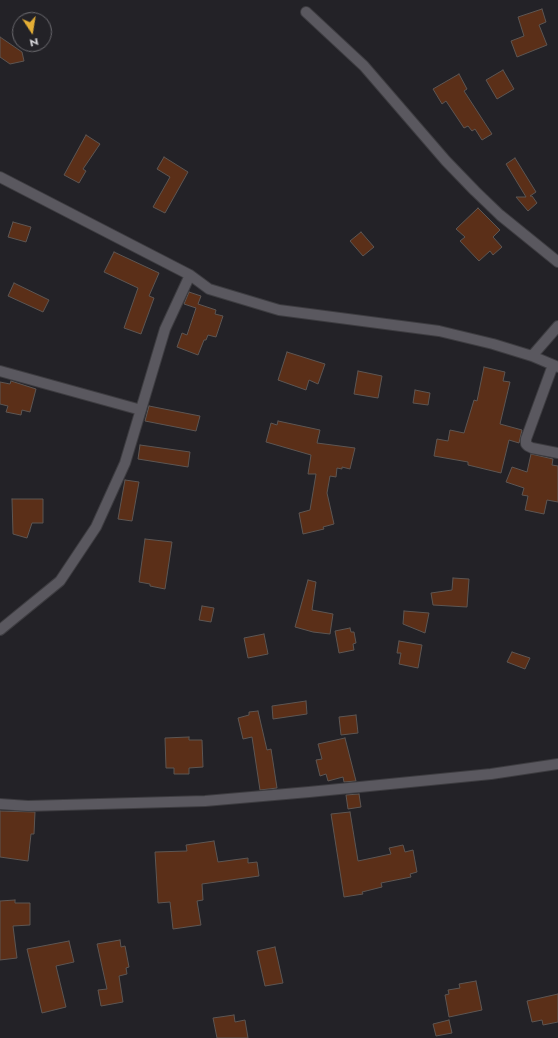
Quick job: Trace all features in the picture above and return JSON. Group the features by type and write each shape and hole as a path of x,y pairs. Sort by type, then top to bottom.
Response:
{"street":[{"path":"306,12 364,66 446,161 475,191 500,215 558,262"},
{"path":"0,177 190,275 209,289 278,310 439,331 493,344 532,356 556,366 526,439 526,444 532,448 558,453"},
{"path":"0,630 60,581 96,527 126,463 165,329 190,275"},
{"path":"532,356 558,326"},
{"path":"0,371 141,410"},
{"path":"0,804 28,806 205,801 491,774 558,764"}],"building":[{"path":"542,9 546,22 539,25 547,45 517,57 511,41 524,36 518,17"},
{"path":"0,37 12,45 12,52 22,52 24,61 10,64 0,57"},
{"path":"503,70 514,89 497,99 486,80"},
{"path":"459,74 467,89 464,91 492,134 482,140 475,129 472,131 468,126 464,128 446,101 442,104 433,89"},
{"path":"86,135 100,144 83,169 86,171 79,183 64,175"},
{"path":"164,157 188,172 165,213 153,207 170,177 157,169"},
{"path":"515,158 536,192 530,196 532,196 537,203 528,211 516,197 526,197 506,164"},
{"path":"478,208 500,230 493,237 502,247 493,255 490,251 479,261 460,241 465,237 456,229"},
{"path":"13,222 31,227 26,242 8,237"},
{"path":"361,232 374,247 363,256 350,241"},
{"path":"114,252 159,273 149,296 154,298 141,334 124,328 138,288 104,272"},
{"path":"14,283 49,300 43,312 8,296"},
{"path":"189,292 201,296 198,304 216,310 215,314 223,316 216,337 208,335 206,340 204,340 198,355 177,347 182,333 187,335 196,308 184,304"},
{"path":"287,352 325,364 318,384 309,380 306,390 278,380"},
{"path":"484,367 505,372 503,381 510,382 500,424 522,430 519,443 509,440 501,473 468,465 468,462 434,456 437,439 448,441 450,430 464,433 474,400 477,401"},
{"path":"358,371 382,376 378,398 354,394"},
{"path":"11,381 36,389 30,412 22,410 21,415 6,412 8,406 0,404 0,382 10,384"},
{"path":"415,390 430,393 428,405 413,403"},
{"path":"149,406 200,416 196,431 145,421"},
{"path":"278,421 320,430 317,443 355,448 350,469 342,467 342,469 337,468 336,477 330,476 327,493 334,524 323,527 324,529 303,534 299,513 310,510 316,474 308,474 311,455 266,442 271,423 277,425"},
{"path":"140,445 190,452 188,467 138,459"},
{"path":"531,454 553,459 552,465 558,466 558,502 547,500 544,514 525,510 528,496 522,495 524,488 506,482 512,467 527,472"},
{"path":"125,480 139,482 132,521 118,519"},
{"path":"12,499 43,499 43,523 32,523 27,538 13,534"},
{"path":"145,539 172,542 165,589 139,582"},
{"path":"453,578 469,579 467,607 433,605 431,593 452,590"},
{"path":"308,580 316,582 312,610 333,614 330,634 313,632 295,627"},
{"path":"202,606 214,608 211,622 199,620"},
{"path":"404,611 429,613 425,633 403,624"},
{"path":"350,628 351,632 354,632 356,643 353,644 354,650 339,653 335,631"},
{"path":"264,634 268,654 248,658 244,638"},
{"path":"399,641 422,645 418,668 399,664 401,653 397,653"},
{"path":"512,652 530,658 525,669 507,662"},
{"path":"306,701 307,714 273,719 272,706"},
{"path":"258,711 267,750 271,749 277,788 260,790 252,737 243,739 238,718 249,715 249,712"},
{"path":"356,715 358,733 341,735 339,717"},
{"path":"189,737 189,740 202,740 203,767 189,768 189,774 174,774 174,768 166,768 165,738"},
{"path":"345,738 356,781 344,782 343,777 328,781 326,774 320,776 316,760 322,759 318,744"},
{"path":"359,794 361,807 348,809 346,795"},
{"path":"0,811 35,812 34,834 31,834 28,861 0,857"},
{"path":"350,812 358,861 391,854 389,848 403,845 405,852 413,850 417,872 410,874 411,877 381,883 382,887 362,892 363,894 344,897 331,814"},
{"path":"214,841 218,862 248,858 248,863 257,862 259,876 202,884 203,900 197,901 201,925 173,929 170,902 158,903 155,852 187,851 186,845"},
{"path":"15,900 15,903 30,903 30,925 13,926 17,958 0,960 0,901"},
{"path":"120,940 121,947 125,946 129,967 126,968 127,974 119,976 123,1002 101,1006 98,990 107,989 97,944"},
{"path":"69,941 74,962 56,966 66,1007 42,1013 27,949"},
{"path":"275,947 283,983 265,986 257,951"},
{"path":"476,981 482,1010 449,1017 445,995 449,994 448,990 460,988 459,984"},
{"path":"558,994 558,1022 543,1025 542,1020 532,1022 527,1001"},
{"path":"234,1015 235,1022 245,1020 248,1038 217,1038 213,1018"},
{"path":"449,1020 452,1033 436,1036 433,1024"}]}
